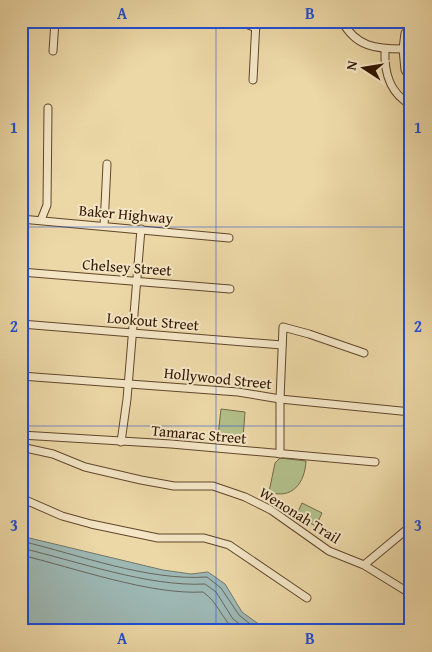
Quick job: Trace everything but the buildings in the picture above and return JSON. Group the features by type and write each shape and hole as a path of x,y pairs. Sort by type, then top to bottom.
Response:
{"street":[{"path":"54,51 55,21"},
{"path":"239,21 256,25 253,80"},
{"path":"342,21 357,41 365,45 385,49 407,49"},
{"path":"411,32 404,35 407,49 405,70 411,79"},
{"path":"385,49 384,60 389,81 400,98 411,105"},
{"path":"41,220 47,205 48,108"},
{"path":"104,226 107,164"},
{"name":"Baker Highway","path":"21,219 229,238"},
{"path":"121,442 128,384 141,229"},
{"name":"Chelsey Street","path":"21,272 230,289"},
{"name":"Lookout Street","path":"21,324 282,345"},
{"path":"280,454 283,327 364,353"},
{"name":"Hollywood Street","path":"21,376 238,392 280,399 411,412"},
{"name":"Tamarac Street","path":"21,435 375,462"},
{"name":"Wenonah Trail","path":"21,447 52,454 85,467 141,480 174,486 213,486 245,497 271,510 329,552 364,565 411,594"},
{"path":"21,498 62,516 91,524 158,538 204,538 229,545 307,598"},
{"path":"364,565 411,526"}],"green space":[{"path":"221,409 245,412 243,438 218,436"},
{"path":"280,458 306,461 300,483 291,492 284,494 269,492 275,463"},
{"path":"302,503 322,513 316,526 296,516"}],"water":[{"path":"21,536 163,570 191,574 208,572 225,584 242,612 268,631 21,631"}]}
